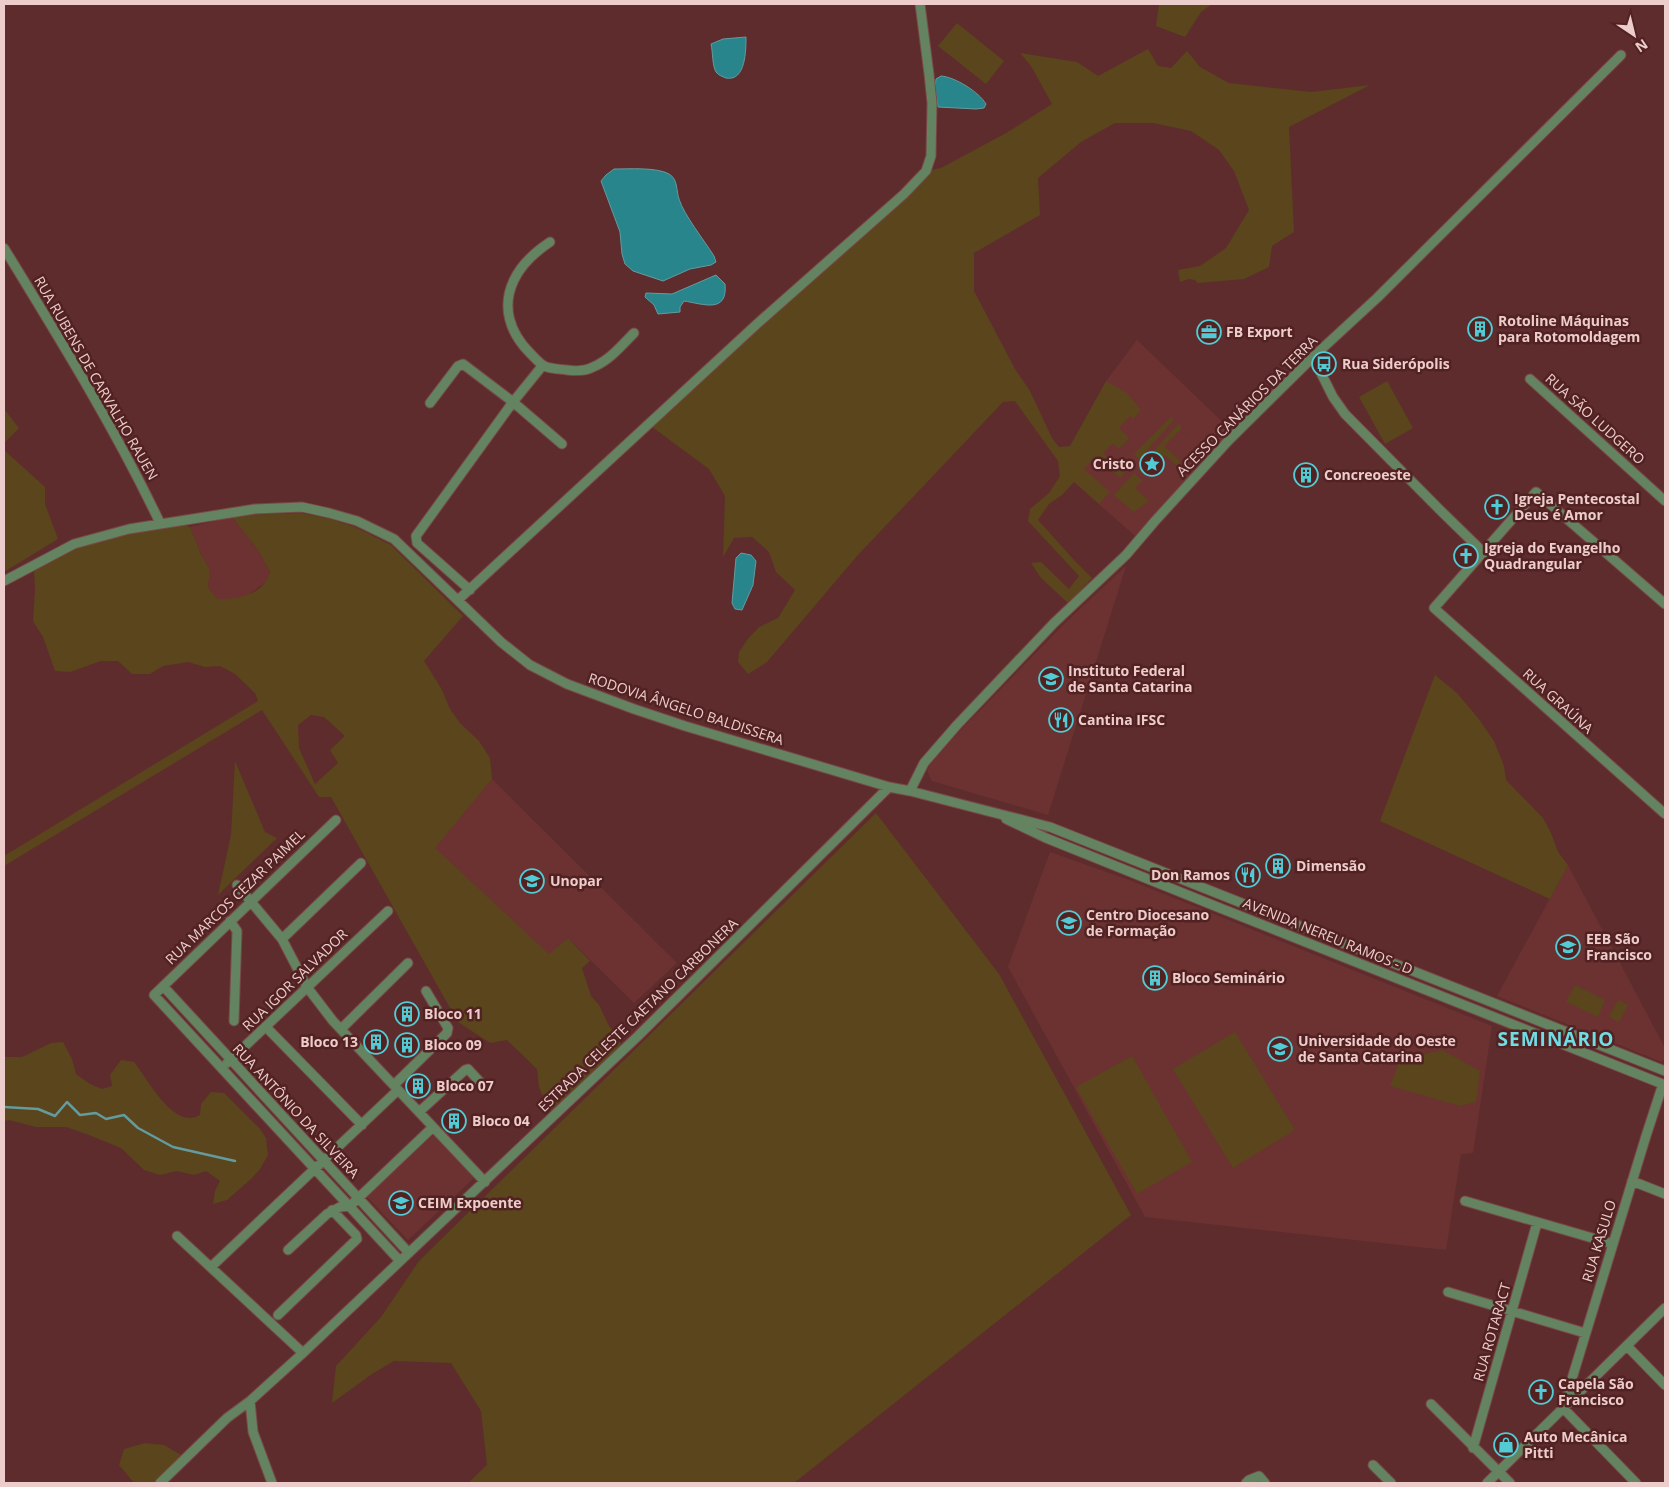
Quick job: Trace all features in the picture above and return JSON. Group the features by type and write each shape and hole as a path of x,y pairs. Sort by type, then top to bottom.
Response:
{"street":[{"path":"458,600 758,323 904,194 926,171 931,156 932,103 920,4"},
{"name":"ACESSO CANÁRIOS DA TERRA","path":"910,790 924,763 958,725 1054,623 1126,555 1229,440 1313,357 1377,298 1621,55"},
{"path":"550,242 531,255 513,281 507,310 510,327 520,343 543,366 575,370 591,368 606,360 634,333"},
{"name":"RUA RUBENS DE CARVALHO RAUEN","path":"4,248 85,381 144,489 160,523"},
{"path":"1313,357 1333,397 1345,414 1484,553 1536,492 1663,598"},
{"path":"430,403 458,366 463,364 514,402 562,444"},
{"path":"470,590 417,543 416,536 514,402 543,366"},
{"name":"RUA SÃO LUDGERO","path":"1530,379 1665,500"},
{"name":"RODOVIA ÂNGELO BALDISSERA","path":"4,581 74,544 129,529 255,509 302,507 329,512 357,521 394,539 501,642 530,665 567,684 634,710 889,787"},
{"name":"RUA GRAÚNA","path":"1484,553 1434,608 1665,814"},
{"name":"AVENIDA NEREU RAMOS - D","path":"889,787 910,790 1050,827 1665,1071"},
{"name":"ESTRADA CELESTE CAETANO CARBONERA","path":"160,1483 226,1418 250,1401 303,1353 485,1182 663,1012 889,787"},
{"name":"AVENIDA NEREU RAMOS - D","path":"983,809 1046,838 1665,1085"},
{"name":"RUA MARCOS CEZAR PAIMEL","path":"154,995 336,820"},
{"path":"282,939 361,863"},
{"path":"237,885 282,939 307,987 341,1028 485,1182"},
{"name":"RUA IGOR SALVADOR","path":"222,1068 388,911"},
{"path":"230,922 237,931 234,1021"},
{"path":"1350,960 1354,948"},
{"path":"341,1028 408,964"},
{"name":"RUA ANTÔNIO DA SILVEIRA","path":"163,986 409,1253"},
{"path":"211,1267 362,1125 447,1033 448,1028 426,990"},
{"name":"RUA ANTÔNIO DA SILVEIRA","path":"154,995 400,1261"},
{"path":"266,1027 362,1125"},
{"path":"419,1112 465,1070 468,1069 480,1082"},
{"name":"RUA KASULO","path":"1563,1408 1661,1090 1665,1085"},
{"path":"288,1250 332,1210 350,1206 433,1127"},
{"path":"1632,1182 1665,1194"},
{"path":"1465,1201 1613,1244"},
{"path":"278,1315 357,1239 332,1210"},
{"name":"RUA ROTARACT","path":"1473,1448 1537,1223"},
{"path":"177,1236 303,1353"},
{"path":"1448,1292 1586,1333"},
{"path":"1487,1483 1665,1308"},
{"path":"1627,1346 1665,1385"},
{"path":"250,1401 253,1432 272,1483"},
{"path":"1431,1404 1510,1483"},
{"path":"1563,1408 1636,1483"},
{"path":"1373,1465 1391,1483"},
{"path":"1246,1483 1249,1480 1262,1480"}],"shaded area":[{"path":"1159,4 1212,4 1201,12 1185,37 1156,26"},
{"path":"957,23 1004,61 986,84 938,46"},
{"path":"1148,49 1158,66 1171,68 1187,51 1200,67 1229,83 1311,92 1370,85 1289,127 1294,232 1272,246 1269,267 1244,279 1198,283 1195,280 1189,279 1180,282 1178,270 1200,266 1226,248 1249,210 1234,171 1219,150 1191,131 1153,123 1115,123 1081,142 1038,178 1040,215 974,253 974,291 1015,369 1030,391 1052,438 1059,447 1070,446 1106,381 1127,393 1141,410 1133,419 1130,416 1119,428 1129,438 1119,449 1113,443 1103,453 1119,469 1130,458 1135,462 1120,478 1096,456 1084,469 1110,492 1099,504 1074,482 1062,495 1049,504 1038,520 1092,578 1069,604 1041,578 1031,563 1041,562 1069,589 1079,576 1028,521 1030,509 1049,493 1060,476 1058,461 1015,401 1003,402 857,556 767,662 748,674 738,662 739,652 759,627 778,618 795,590 776,572 769,552 752,537 734,538 723,557 725,496 709,469 648,424 926,171 941,168 1006,133 1052,104 1031,66 1020,53 1077,62 1098,76"},
{"path":"1137,340 1231,430 1135,536 1074,482 1106,381"},
{"path":"1387,381 1413,428 1385,444 1359,397"},
{"path":"4,409 19,428 4,443"},
{"path":"1171,417 1174,420 1139,459 1134,454"},
{"path":"1178,424 1182,428 1164,446 1179,460 1179,468 1165,455 1146,476 1138,469"},
{"path":"4,450 45,487 45,504 58,539 4,572"},
{"path":"1134,473 1142,481 1135,488 1149,501 1134,512 1114,495"},
{"path":"301,513 327,518 355,527 391,545 463,616 424,661 441,688 450,709 460,723 479,741 490,758 492,779 435,848 549,954 568,938 590,961 582,968 591,996 599,1005 608,1024 623,1047 553,1112 548,1108 539,1087 537,1069 507,1040 490,1043 458,1022 331,797 319,797 262,710 4,866 4,856 258,701 255,693 235,674 220,666 205,667 188,662 163,666 150,674 132,674 118,661 101,661 70,672 55,671 43,637 33,621 34,571 68,552 86,545 106,539 185,525 190,527 210,570 208,588 218,599 242,597 262,586 270,572 258,550 232,517 240,515","holes":["311,715 324,717 345,736 330,750 338,763 315,784 299,748 298,725"]},
{"path":"232,517 258,550 270,572 268,580 247,596 218,599 208,588 210,570 190,527"},
{"name":"Instituto Federal de Santa Catarina","path":"1126,566 1048,815 932,781 927,771 929,766 955,736 1067,621"},
{"path":"1435,675 1457,693 1478,718 1494,741 1504,766 1506,780 1543,818 1558,852 1568,865 1550,899 1380,821"},
{"path":"235,761 265,832 277,838 218,895 231,835"},
{"name":"Unopar","path":"492,779 677,963 634,1003 568,938 549,955 434,848"},
{"path":"876,813 999,974 1131,1215 794,1483 468,1483 487,1465 481,1411 451,1363 394,1361 372,1374 332,1403 336,1366 381,1317 419,1261"},
{"name":"Universidade do Oeste de Santa Catarina","path":"1050,852 1129,880 1492,1026 1473,1153 1461,1154 1446,1250 1145,1217 1008,967"},
{"name":"EEB São Francisco","path":"1568,865 1665,1048 1665,1058 1662,1062 1497,996"},
{"path":"1575,985 1605,1000 1598,1017 1566,1002"},
{"path":"1618,1000 1628,1005 1619,1022 1609,1017"},
{"path":"1235,1032 1295,1130 1233,1168 1173,1069"},
{"path":"63,1042 72,1059 76,1074 90,1084 102,1089 112,1086 110,1075 121,1060 134,1062 162,1101 181,1116 190,1118 200,1115 201,1104 211,1092 224,1093 260,1129 266,1138 268,1155 260,1169 227,1200 213,1204 215,1191 220,1181 206,1171 194,1175 177,1171 160,1175 144,1170 121,1148 66,1127 36,1127 9,1120 4,1121 4,1057 22,1057 51,1043"},
{"path":"1442,1050 1480,1071 1476,1102 1460,1106 1390,1086 1400,1060"},
{"path":"1132,1056 1192,1162 1137,1194 1076,1087"},
{"path":"433,1135 474,1178 408,1240 367,1197"},
{"path":"145,1443 164,1445 186,1458 160,1483 134,1483 119,1465 124,1449"}],"water":[{"path":"746,37 744,64 738,75 733,78 726,78 718,74 714,66 711,44 723,39"},
{"path":"941,76 960,82 972,90 983,99 986,104 984,108 938,107 935,87 936,79"},
{"path":"614,169 650,169 672,176 682,205 716,262 711,265 690,269 663,281 633,271 625,264 620,232 601,181"},
{"path":"716,275 725,284 725,293 723,300 713,305 684,301 680,307 680,312 658,314 654,305 645,297 646,293 672,294"},
{"path":"741,553 751,555 756,561 753,585 742,610 735,609 732,603 736,558"}],"waterway":[{"path":"4,1107 38,1109 55,1116 67,1102 80,1115 96,1113 106,1119 124,1115 138,1128 173,1147 235,1161"}],"place":[{"name":"Rotoline Máquinas para Rotomoldagem","path":"1480,329"},
{"name":"FB Export","path":"1209,332"},
{"name":"Rua Siderópolis","path":"1324,364"},
{"name":"Cristo","path":"1152,464"},
{"name":"Concreoeste","path":"1306,475"},
{"name":"Igreja Pentecostal Deus é Amor","path":"1497,507"},
{"name":"Igreja do Evangelho Quadrangular","path":"1466,556"},
{"name":"Instituto Federal de Santa Catarina","path":"1051,679"},
{"name":"Cantina IFSC","path":"1061,720"},
{"name":"Dimensão","path":"1278,866"},
{"name":"Don Ramos","path":"1248,875"},
{"name":"Unopar","path":"532,881"},
{"name":"Centro Diocesano de Formação","path":"1069,923"},
{"name":"EEB São Francisco","path":"1568,947"},
{"name":"Bloco Seminário","path":"1155,978"},
{"name":"Bloco 11","path":"407,1014"},
{"name":"Bloco 13","path":"376,1042"},
{"name":"Bloco 09","path":"407,1045"},
{"name":"Universidade do Oeste de Santa Catarina","path":"1280,1049"},
{"name":"Bloco 07","path":"418,1086"},
{"name":"Bloco 04","path":"454,1121"},
{"name":"CEIM Expoente","path":"401,1203"},
{"name":"Capela São Francisco","path":"1541,1392"},
{"name":"Auto Mecânica Pitti","path":"1506,1445"}],"district":[{"name":"SEMINÁRIO","path":"1556,1039"}]}
